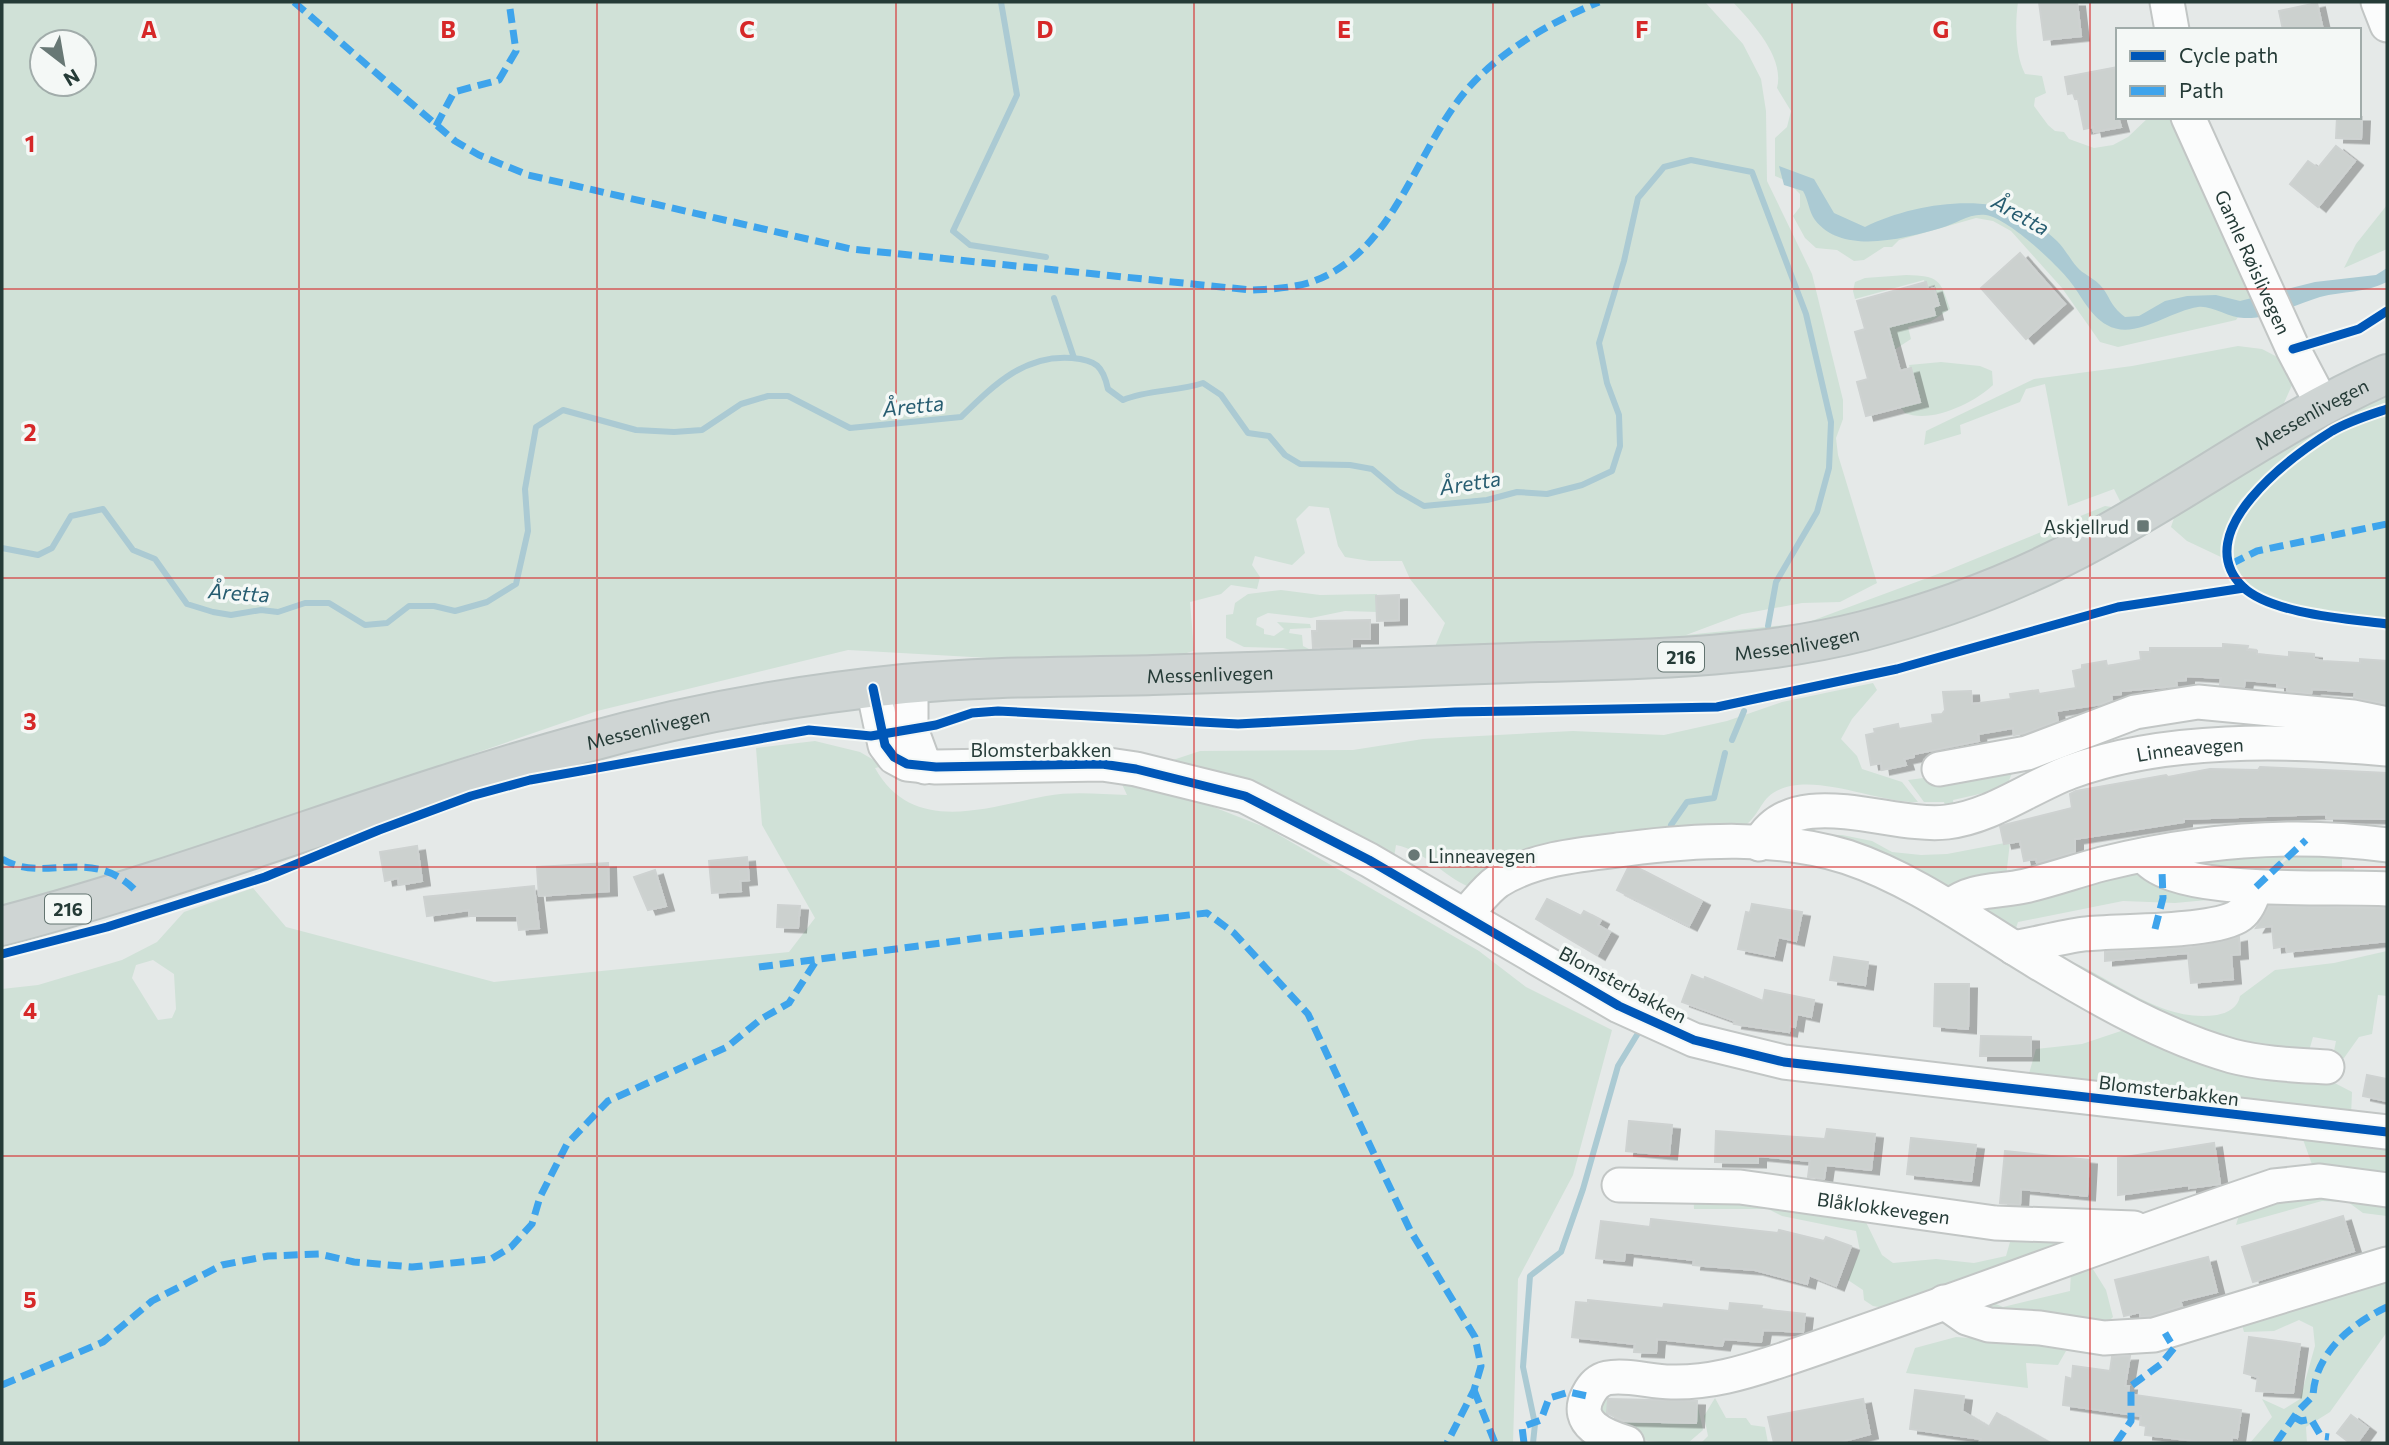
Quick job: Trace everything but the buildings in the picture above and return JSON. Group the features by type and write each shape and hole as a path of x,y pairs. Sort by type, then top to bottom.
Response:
{"main road":[{"name":"Messenlivegen","path":"2,926 197,870 465,779 584,743 713,713 911,683 1345,671 1719,655 1813,642 1932,610 2053,561 2106,534 2322,404 2387,374"}],"street":[{"path":"2167,2 2172,28"},
{"path":"2378,2 2387,25"},
{"name":"Gamle Røislivegen","path":"2189,119 2293,349 2322,404"},
{"path":"911,683 911,729 925,767"},
{"name":"Blomsterbakken","path":"873,688 885,745 894,757 925,767 1102,764 1213,787 1277,811 1465,915 1619,1006 1694,1040 1735,1052 1861,1072 2387,1132"},
{"name":"Linneavegen","path":"1939,769 2027,753 2135,712 2198,702 2353,717 2382,736"},
{"name":"Linneavegen","path":"1759,844 1777,822 1803,811 1846,812 1920,824 1947,822 1978,814 2080,769 2174,749 2298,744 2382,736"},
{"path":"2012,798 2027,753"},
{"path":"1950,905 1962,896 1977,891 2024,886 2144,855 2212,843 2263,839 2355,841 2387,845"},
{"path":"1465,915 1497,882 1549,862 1676,842 1788,846 1847,858 1950,905 2014,948 2136,1016 2188,1040 2233,1056 2282,1064 2327,1067"},
{"path":"2144,855 2157,869 2170,875 2256,887 2387,889"},
{"path":"2014,948 2080,934 2190,927 2239,916 2248,906 2256,887"},
{"name":"Blåklokkevegen","path":"1627,1443 1598,1432 1589,1424 1584,1412 1587,1396 1597,1383 1608,1378 1672,1382 1731,1377 1877,1328 2147,1229 2293,1182 2338,1182 2387,1190"},
{"name":"Blåklokkevegen","path":"1619,1185 1740,1187 1995,1223 2147,1229"},
{"path":"1944,1302 1967,1318 1989,1325 2040,1328 2104,1338 2154,1335 2387,1264"}],"green space":[{"path":"2,2 1705,2 1743,44 1761,79 1766,111 1767,181 1812,274 1843,400 1843,419 1836,438 1838,455 1877,583 1840,602 1802,603 1742,614 1686,635 1806,623 1946,571 2105,506 2123,509 2066,544 1997,575 1893,611 1741,642 1445,652 1434,649 1445,623 1410,579 1402,561 1370,561 1345,557 1338,546 1329,508 1309,506 1296,519 1305,553 1292,565 1255,556 1252,565 1260,577 1257,589 1231,585 1221,594 1190,602 1194,651 1147,664 1075,667 1033,665 1007,659 848,650 597,711 320,807 313,818 2,916"},
{"path":"1733,2 2018,2 2016,29 2019,58 2025,74 2042,76 2046,93 2035,98 2034,106 2048,125 2055,131 2064,132 2069,139 2094,148 2113,145 2128,137 2147,119 2181,119 2259,287 2236,320 2118,347 2100,342 2062,288 2011,231 1993,221 1976,218 1899,240 1892,247 1884,247 1864,260 1854,261 1837,250 1816,248 1805,238 1793,216 1800,207 1800,194 1787,181 1775,176 1775,138 1787,127 1791,111 1777,88 1778,76 1772,53"},
{"path":"2387,205 2387,249 2344,268 2356,244"},
{"path":"1906,275 1937,281 1944,291 1950,309 1930,322 1908,327 1911,339 1894,350 1887,326 1937,303 1933,286 1926,288 1924,280 1855,299 1853,291 1855,282 1865,278"},
{"path":"2238,346 2262,349 2283,360 2292,374 2292,385 2280,412 2124,508 2114,489 2068,506 2045,384 2026,389 2020,402 1960,425 1961,434 1924,445 1926,431 2034,379 2132,366"},
{"path":"1941,362 1980,366 1992,371 1993,385 1975,399 1952,410 1927,416 1905,413 1899,405 1918,400 1909,365"},
{"path":"2387,389 2387,405 2345,421 2312,439 2242,498 2233,511 2223,558 2187,541 2171,527 2175,515 2212,487"},
{"path":"2387,414 2387,619 2297,607 2280,602 2244,581 2237,571 2234,548 2243,519 2256,498 2274,478 2317,446 2364,422"},
{"path":"1281,590 1320,595 1377,594 1378,612 1345,611 1311,618 1268,613 1257,618 1256,625 1264,629 1264,634 1274,636 1284,629 1277,622 1310,624 1311,628 1290,629 1289,633 1302,635 1303,646 1311,650 1313,656 1283,648 1244,647 1226,638 1226,615 1233,614 1235,603 1248,594"},
{"path":"1873,683 1877,690 1852,719 1841,739 1857,756 1862,769 1902,782 1918,802 1824,786 1805,784 1788,787 1768,797 1750,822 1736,832 1469,887 1406,848 1396,845 1394,857 1161,764 1200,751 1353,750 1423,739 1573,731 1664,735 1727,721 1782,702"},
{"path":"815,741 860,752 884,766 875,768 890,789 909,802 929,809 951,812 1066,794 1127,795 1121,782 1188,797 1267,828 1479,951 1526,987 1612,1030 1573,1175 1518,1279 1513,1443 2,1443 2,989 38,985 122,960 157,942 184,912 253,888 286,927 494,982 789,952 815,918 762,825 756,748","holes":["153,960 174,974 176,1009 172,1018 158,1020 132,978 136,965"]},
{"path":"2009,767 2012,773 2006,788 1953,800 1954,814 1947,813 1944,802 1924,802 1908,780"},
{"path":"1811,819 1817,835 1842,835 1872,841 1892,852 1947,854 2010,842 2006,877 1945,894 1829,846 1791,823"},
{"path":"2301,846 2359,857 2342,859 2342,868 2354,868 2354,883 2263,882"},
{"path":"2296,847 2260,881 2162,861"},
{"path":"2140,862 2236,900 2175,903 2123,901 2018,922 2016,928 2024,931 2019,937 1980,920 1983,896"},
{"path":"2387,951 2387,996 2378,995 2372,1034 2359,1037 2344,1058 2332,1061 2336,1041 2313,1037 2306,1061 2236,1052 2039,953 2060,957 2079,965 2155,1005 2196,1016 2217,1015 2228,1011 2237,1004 2240,996 2275,970 2334,963"},
{"path":"2136,1026 2321,1076 2352,1092 2351,1116 2028,1077 2036,1049 2082,1044"},
{"path":"2300,1131 2387,1141 2387,1181 2315,1173"},
{"path":"1693,1190 1862,1214 1882,1255 1893,1263 1936,1259 1974,1263 2006,1256 2010,1242 2072,1243 1890,1309 1873,1306 1864,1300 1863,1290 1848,1280 1860,1251 1856,1231 1782,1216 1768,1209 1694,1209"},
{"path":"2300,1194 2387,1206 2387,1216 2363,1213 2348,1202 2322,1201 2236,1225 2239,1215"},
{"path":"2091,1266 2106,1290 2113,1317 2107,1323 2003,1321 1971,1300 1979,1297 2003,1307 2070,1291 2071,1272"},
{"path":"2387,1274 2387,1332 2330,1412 2306,1427 2307,1443 2250,1443 2272,1417 2262,1399 2284,1409 2300,1399 2315,1346 2313,1327 2299,1320 2274,1331 2244,1332 2241,1321"},
{"path":"1956,1337 2039,1343 2066,1351 2058,1365 2026,1363 2028,1388 1906,1373 1915,1348"},
{"path":"1609,1387 1608,1422 1696,1424 1697,1403 1703,1430 1688,1443 1644,1440 1602,1426 1598,1394"},
{"path":"1715,1398 1726,1418 1746,1418 1751,1425 1765,1427 1768,1443 1701,1443 1708,1436 1704,1416"}],"water":[{"path":"1779,166 1814,179 1834,213 1865,227 1894,215 1943,205 1976,203 2009,210 2043,229 2057,241 2079,269 2099,284 2125,317 2139,316 2165,301 2187,296 2216,295 2240,301 2315,282 2376,275 2387,268 2387,282 2362,290 2320,297 2254,318 2238,317 2198,307 2152,324 2129,330 2118,329 2101,321 2069,280 2042,253 1996,218 1974,216 1941,228 1893,239 1858,241 1841,238 1827,231 1815,220 1803,191 1784,185"}],"waterway":[{"path":"1001,2 1017,95 953,231 970,245 1046,257"},
{"name":"Åretta","path":"2,548 38,555 52,548 71,516 103,509 133,550 155,559 187,604 213,612 231,615 261,610 278,612 305,603 329,603 365,625 387,623 409,606 434,606 455,611 487,602 516,584 528,531 525,489 536,427 563,410 636,430 674,432 702,430 741,404 768,396 788,396 850,428 961,417 1010,374 1039,361 1055,358 1080,359 1093,363 1104,375 1108,389 1123,400 1203,383 1221,395 1248,433 1269,436 1285,455 1300,464 1350,465 1372,469 1398,491 1424,506 1487,500 1517,492 1547,494 1582,485 1612,471 1620,446 1619,415 1607,383 1599,343 1624,261 1638,198 1664,167 1691,160 1752,172 1806,314 1831,422 1829,468 1817,512 1776,582 1768,626"},
{"path":"1054,298 1074,358"},
{"path":"1732,740 1744,711"},
{"path":"1671,825 1687,802 1714,798 1725,753"},
{"path":"1533,1443 1535,1424 1523,1367 1530,1276 1561,1252 1583,1189 1618,1066 1640,1030"}],"marked path":[{"path":"294,2 455,141 479,155 528,175 851,249 1251,290 1307,283 1341,267 1364,247 1384,224 1447,117 1478,78 1526,40 1599,2"},
{"path":"436,126 454,92 499,80 516,51 509,2"},
{"path":"2231,564 2257,551 2387,524"},
{"path":"2256,887 2306,840"},
{"path":"2,859 18,866 34,868 84,867 101,870 117,876 134,889"},
{"path":"2155,929 2163,898 2162,871"},
{"path":"759,967 979,938 1207,913 1234,933 1308,1014 1410,1230 1475,1337 1481,1366 1474,1390 1447,1443"},
{"path":"2,1385 103,1342 152,1301 222,1265 268,1256 319,1254 354,1262 412,1267 491,1259 511,1247 532,1224 540,1197 567,1144 608,1101 727,1047 761,1019 789,1003 818,958"},
{"path":"2276,1443 2298,1411 2313,1396 2320,1366 2328,1353 2348,1331 2387,1307"},
{"path":"2116,1443 2131,1421 2131,1386 2161,1364 2174,1348 2165,1333"},
{"path":"1474,1390 1495,1443"},
{"path":"1524,1443 1522,1427 1541,1420 1549,1398 1569,1392 1587,1396"},
{"path":"2294,1417 2301,1421 2311,1419 2321,1436 2329,1437"}],"cycle path":[{"path":"2293,349 2359,329 2387,311"},
{"path":"2387,409 2339,427 2293,458 2252,498 2236,520 2228,543 2229,566 2243,587 2256,596 2311,614 2387,624"},
{"path":"2,954 107,927 265,877 471,796 530,780 809,730 871,736 936,725 972,713 998,711 1238,724 1455,712 1717,707 1897,669 2118,607 2244,588"},
{"path":"873,688 885,745 894,757 907,764 936,767 1102,764 1136,769 1245,796 1369,860 1619,1006 1694,1040 1784,1062 2387,1132"}],"place":[{"name":"Askjellrud","path":"2143,526"},
{"name":"Linneavegen","path":"1414,855"}]}
